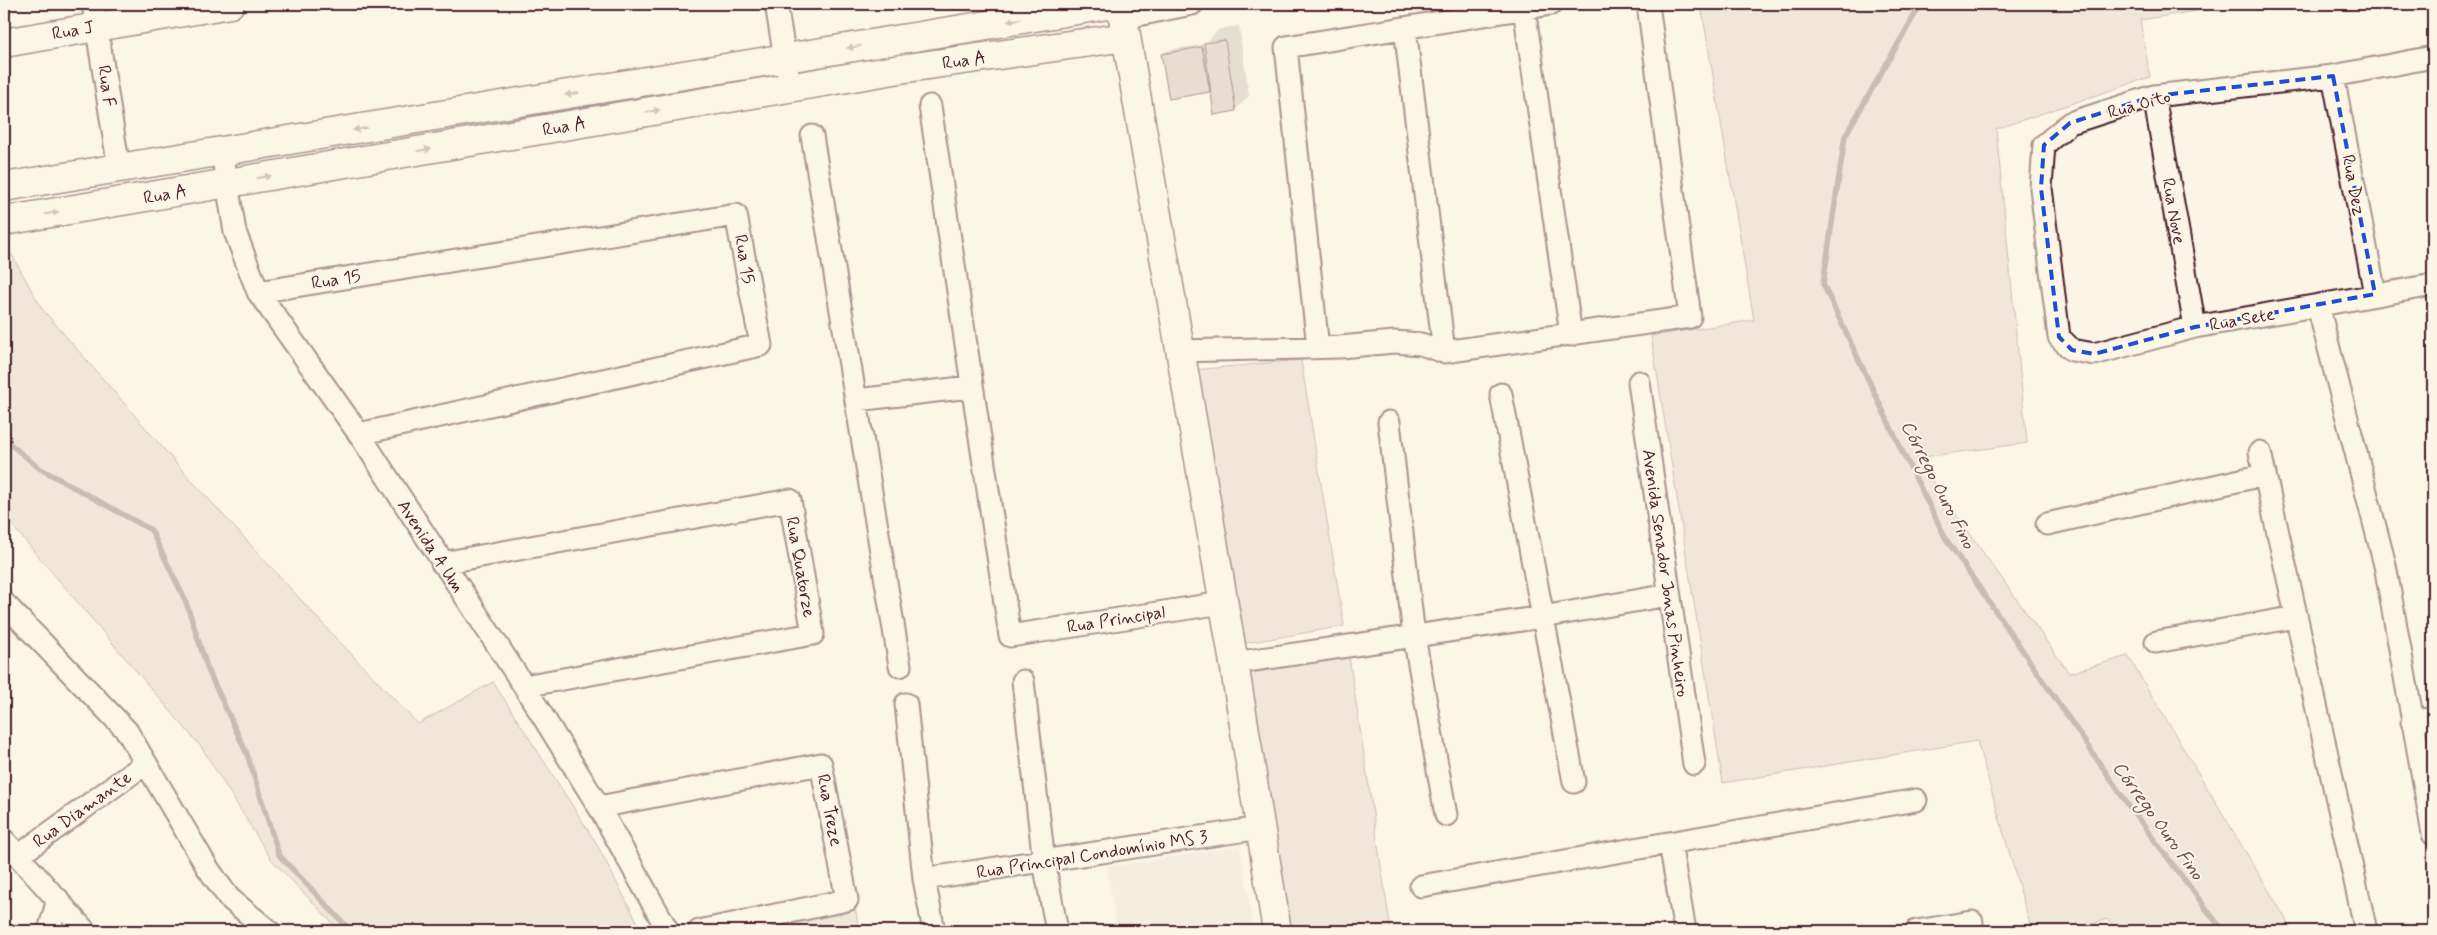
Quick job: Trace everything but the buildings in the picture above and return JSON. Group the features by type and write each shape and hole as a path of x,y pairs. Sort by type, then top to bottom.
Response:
{"street":[{"name":"Rua J","path":"4,43 95,15 230,4"},
{"path":"776,4 790,88"},
{"name":"Rua A","path":"4,188 785,58 1120,16 1192,4"},
{"path":"1318,348 1286,47 1551,4"},
{"path":"1180,351 1318,348 1394,342 1421,344 1444,352 1690,317 1648,4"},
{"path":"1524,8 1571,335"},
{"name":"Rua F","path":"95,15 119,169"},
{"path":"1120,16 1234,663 1277,931"},
{"name":"Rua A","path":"4,221 900,69 1120,16"},
{"path":"1405,28 1444,352"},
{"name":"Rua Oito","path":"2059,337 2041,188 2044,144 2070,124 2154,96 2333,76 2433,56"},
{"name":"Rua Dez","path":"2333,76 2375,294"},
{"path":"615,87 621,116"},
{"name":"Rua Nove","path":"2154,96 2195,327"},
{"path":"856,400 971,387 930,106"},
{"path":"812,136 900,666"},
{"name":"Avenida A Um","path":"222,152 236,232 258,292 359,434 524,686 599,807 668,931"},
{"path":"86,174 94,206"},
{"name":"Rua 15","path":"258,292 736,215 760,345 359,434"},
{"name":"Rua Sete","path":"2059,337 2072,350 2094,354 2195,327 2433,285"},
{"path":"2318,306 2386,565 2433,834"},
{"name":"Avenida Senador Jonas Pinheiro","path":"1639,382 1694,764"},
{"name":"Rua Principal","path":"971,387 1010,636 1222,602"},
{"path":"1501,394 1574,782"},
{"path":"1389,422 1414,636 1446,815"},
{"path":"2260,452 2263,475 2366,931"},
{"path":"2047,524 2263,475"},
{"name":"Rua Quatorze","path":"442,563 790,500 813,634 524,686"},
{"path":"1234,663 1542,617 1669,595"},
{"path":"4,603 127,731 207,867 229,898 269,931"},
{"path":"2156,642 2296,618"},
{"path":"1023,681 1044,862 1057,931"},
{"path":"906,704 924,879 934,931"},
{"path":"2412,722 2433,718"},
{"name":"Rua Diamante","path":"18,856 146,763"},
{"name":"Rua Treze","path":"599,807 821,764 847,900 699,931"},
{"path":"1421,886 1916,800"},
{"name":"Rua Principal Condomínio MS 3","path":"924,879 1260,828"},
{"path":"4,840 85,931"},
{"path":"1670,843 1685,931"},
{"path":"49,931 58,899"},
{"path":"1916,931 1972,922"}],"highlighted area":[{"path":"2333,76 2375,294 2195,327 2094,354 2072,350 2059,337 2041,188 2044,145 2070,123 2154,96"}],"shaded area":[{"path":"1701,4 2239,4 2140,20 2150,77 1996,129 2027,443 1916,458 2069,673 2128,656 2293,931 2119,931 2107,919 2077,929 2078,931 2032,931 1977,741 1723,783 1651,336 1754,320"},
{"path":"4,241 42,309 183,471 333,635 418,724 493,682 595,841 642,931 340,931 271,859 202,748 4,516"},
{"path":"1301,360 1344,626 1240,644 1194,370"},
{"path":"1349,657 1391,931 1289,931 1245,674"},
{"path":"1240,846 1254,931 1117,931 1107,867"},
{"path":"855,906 859,931 747,931"}],"waterway":[{"name":"Córrego Ouro Fino","path":"1921,4 1845,136 1823,284 1946,539 2131,809 2223,931"},
{"path":"4,414 10,444 39,468 151,530 186,602 208,670 247,754 279,855 351,931"}]}
